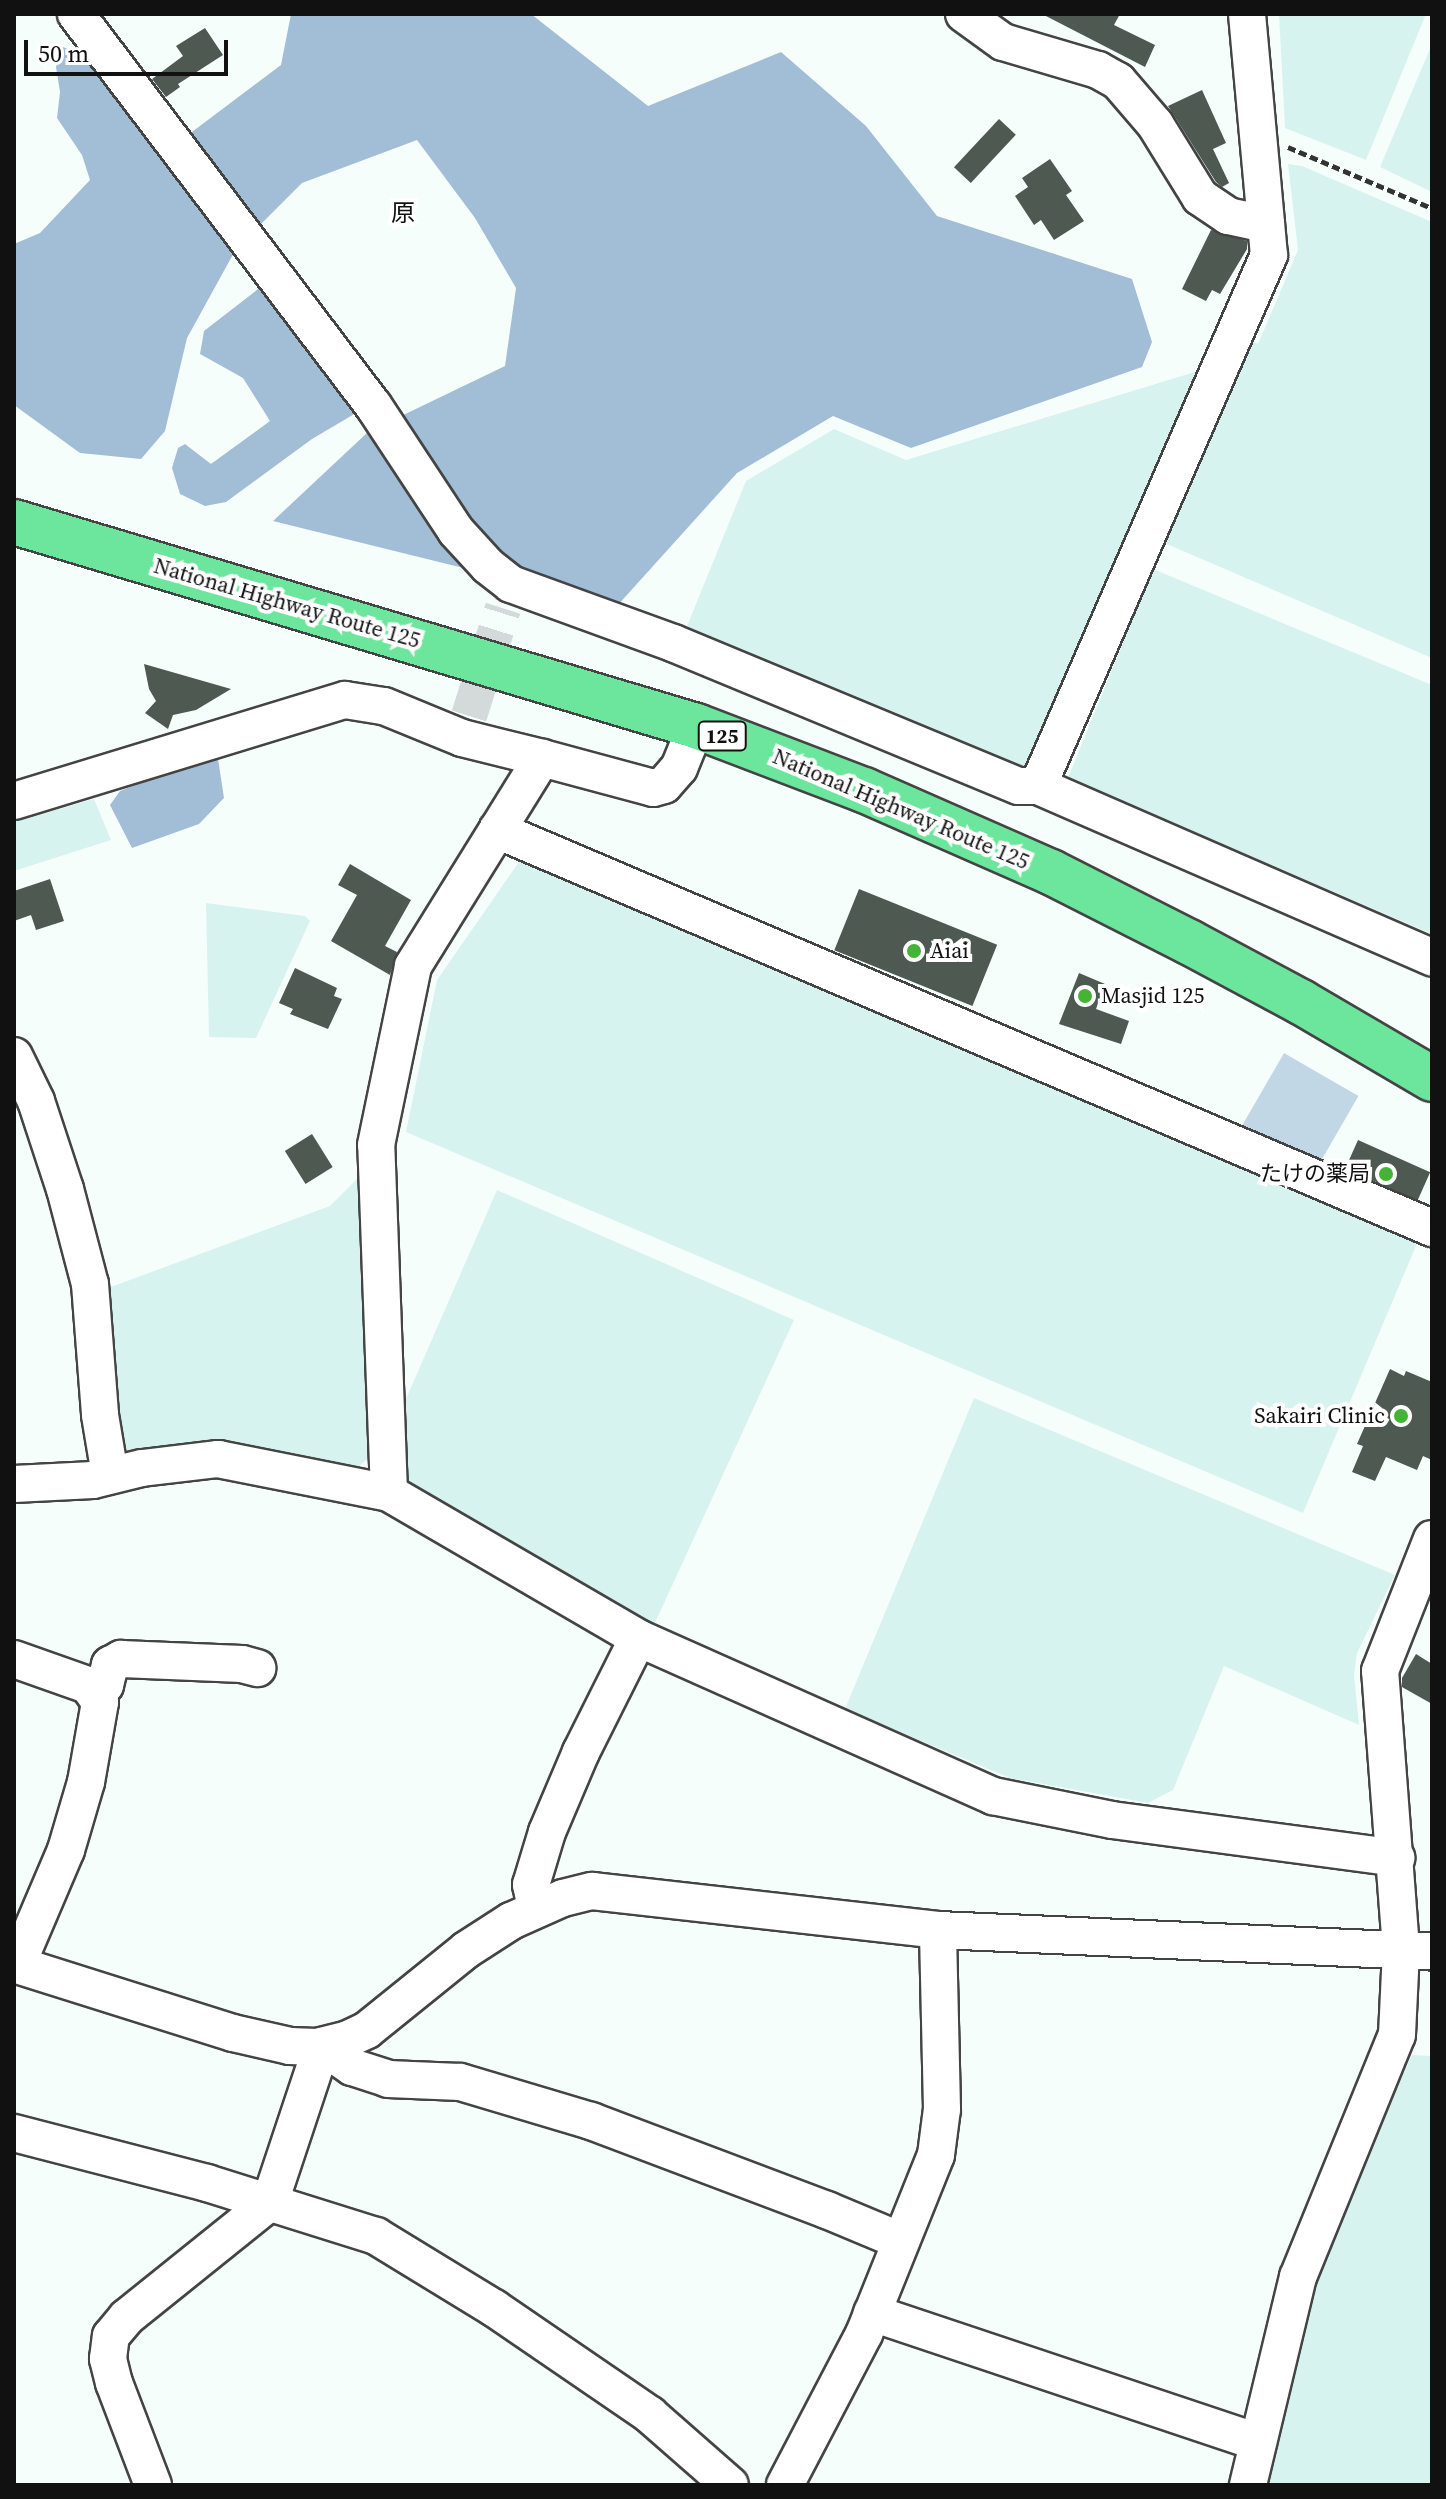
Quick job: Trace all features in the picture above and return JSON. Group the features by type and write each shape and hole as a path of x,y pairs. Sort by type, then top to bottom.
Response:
{"highway":[{"name":"National Highway Route 125","path":"14,522 696,726 864,790 1051,872 1287,994 1432,1079"}],"street":[{"path":"76,14 373,405 456,531 488,566 507,596 673,643 1019,786 1038,786 1432,957"},
{"path":"964,14 1003,42 1098,70 1118,81 1155,124 1200,197 1228,216 1266,224"},
{"path":"1038,786 1269,255 1247,14"},
{"path":"14,801 345,700 384,706 466,727 542,758 653,788 664,785 679,768 696,726"},
{"path":"389,1493 376,1145 413,966 542,758"},
{"path":"497,830 1432,1228"},
{"path":"14,1056 36,1101 90,1284 100,1415 110,1475"},
{"path":"14,1484 93,1480 218,1459 389,1493 638,1638 993,1796 1112,1820 1396,1858"},
{"path":"1248,2485 1298,2277 1311,2237 1393,2053 1416,1950 1396,1858 1380,1671 1432,1539"},
{"path":"536,1908 531,1885 547,1832 581,1752 638,1638"},
{"path":"14,1659 88,1685 100,1702 82,1796 50,1895 16,1964 233,2033 290,2046 322,2046 367,2030 466,1950 536,1908 592,1891 938,1930 1416,1950"},
{"path":"96,1694 105,1685 110,1665 121,1659 242,1664 257,1668"},
{"path":"785,2485 872,2313 936,2155 941,2134 938,1930"},
{"path":"153,2485 114,2383 108,2359 111,2336 127,2317 270,2202 322,2046"},
{"path":"322,2046 352,2067 388,2079 460,2082 591,2121 901,2241"},
{"path":"14,2133 270,2202 376,2236 410,2255 650,2415 730,2485"},
{"path":"872,2313 1258,2442"}],"path":[{"path":"1258,135 1432,208"}],"shaded area":[{"path":"291,14 531,14 648,106 781,52 866,126 937,216 1132,279 1152,342 1142,367 911,448 833,416 737,473 617,606 273,521 368,432 505,366 516,288 475,218 417,140 302,183 236,249 187,338 165,431 141,459 80,453 14,405 14,244 40,233 90,180 82,155 57,118 60,92 56,67 63,47 88,57 164,153 281,65"},
{"path":"1279,14 1426,14 1366,160 1285,128"},
{"path":"1432,44 1432,192 1380,167"},
{"path":"1288,164 1302,166 1432,222 1432,658 1162,542 1250,340 1258,344 1298,250"},
{"path":"262,286 355,401 356,413 312,439 226,502 205,506 180,494 172,468 178,448 185,444 211,464 270,421 243,378 200,354 204,331"},
{"path":"1198,371 1027,768 1010,774 685,631 746,481 834,429 906,460"},
{"path":"1153,569 1432,685 1432,934 1068,778"},
{"path":"217,752 224,798 199,824 132,848 110,805 120,791"},
{"path":"94,799 111,840 14,871 14,822"},
{"path":"523,856 1421,1234 1303,1513 406,1132 437,980"},
{"path":"206,903 305,916 310,921 256,1038 209,1037"},
{"path":"1284,1053 1358,1096 1314,1173 1240,1130"},
{"path":"359,1177 370,1457 352,1472 126,1457 117,1449 100,1291 330,1206"},
{"path":"497,1190 794,1320 654,1625 403,1482 399,1415"},
{"path":"974,1398 1395,1575 1357,1653 1354,1675 1359,1725 1224,1666 1173,1790 1148,1803 1010,1778 845,1709"},
{"path":"1412,2055 1432,2056 1432,2485 1268,2485 1319,2263"}],"building":[{"path":"1042,14 1120,14 1114,25 1155,45 1145,67"},
{"path":"205,28 223,55 178,84 180,87 166,97 152,79 183,56 176,46"},
{"path":"1202,90 1226,143 1213,149 1229,183 1222,187 1168,106"},
{"path":"999,119 1016,135 971,183 954,167"},
{"path":"1050,159 1072,191 1066,195 1084,221 1054,240 1041,220 1034,225 1015,196 1028,187 1022,178"},
{"path":"1211,230 1247,241 1247,249 1220,294 1212,290 1206,301 1182,289"},
{"path":"144,664 231,689 196,710 173,715 168,729 145,713 156,701 149,689"},
{"path":"350,864 411,900 385,946 397,952 390,975 331,941 357,895 338,885"},
{"path":"50,879 64,921 36,930 31,915 14,921 14,891"},
{"name":"Aiai","path":"859,889 997,945 972,1006 834,950"},
{"path":"295,968 337,988 334,996 342,999 328,1029 290,1014 293,1009 279,1003"},
{"name":"Masjid 125","path":"1079,973 1105,984 1096,1009 1129,1021 1121,1044 1059,1024"},
{"path":"312,1134 333,1167 306,1184 285,1151"},
{"name":"たけの薬局","path":"1358,1140 1430,1172 1418,1200 1345,1168"},
{"name":"Sakairi Clinic","path":"1390,1369 1404,1376 1406,1371 1432,1382 1432,1460 1423,1456 1417,1470 1386,1457 1375,1481 1352,1472 1363,1446 1357,1444"},
{"path":"1416,1654 1432,1664 1432,1704 1402,1687 1402,1678"}],"tunnel":[{"path":"469,716 503,608"}],"place":[{"name":"Aiai","path":"914,951"},
{"name":"Masjid 125","path":"1085,996"},
{"name":"たけの薬局","path":"1386,1174"},
{"name":"Sakairi Clinic","path":"1401,1416"}],"district":[{"name":"原","path":"403,213"}]}
